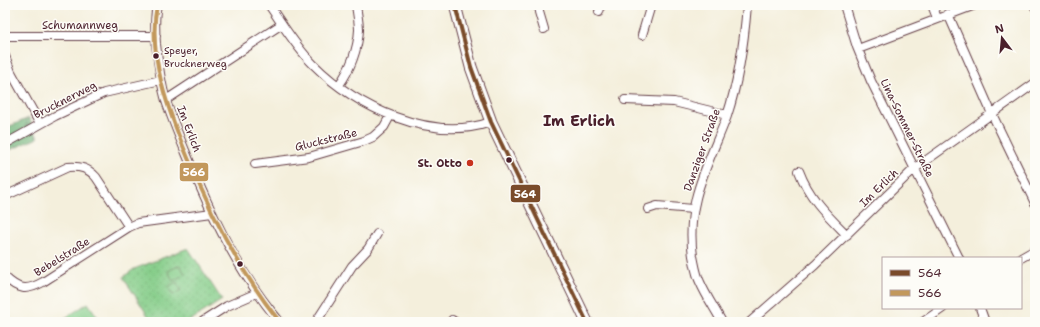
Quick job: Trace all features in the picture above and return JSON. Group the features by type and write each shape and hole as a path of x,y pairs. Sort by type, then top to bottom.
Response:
{"main road":[{"path":"455,5 471,67 491,122 587,322"}],"street":[{"name":"Im Erlich","path":"157,5 155,14 156,36 161,80 166,100 202,192 212,213 238,263 257,293 280,322"},
{"path":"269,5 313,64 352,94 390,116 431,126 458,129 491,122"},
{"path":"339,85 347,74 354,54 359,30 356,5"},
{"path":"539,5 539,12 544,29"},
{"path":"642,35 651,5"},
{"name":"Danziger Straße","path":"722,322 700,282 696,270 692,246 692,217 706,165 726,116 740,64 747,5"},
{"name":"Lina-Sommer-Straße","path":"844,5 858,49 871,81 958,257"},
{"path":"932,5 937,18"},
{"path":"858,49 937,18 975,5"},
{"path":"948,14 992,114 1035,203"},
{"path":"166,100 282,24"},
{"name":"Schumannweg","path":"5,36 156,36"},
{"path":"5,56 8,73 40,124"},
{"name":"Brucknerweg","path":"5,144 55,116 104,92 161,80"},
{"name":"Im Erlich","path":"750,322 780,297 847,235 914,169 1035,83"},
{"path":"625,100 674,102 726,116"},
{"name":"Gluckstraße","path":"255,164 302,158 364,141 379,132 384,127 390,116"},
{"path":"5,196 68,167 76,166 90,171 96,177 129,226"},
{"path":"799,171 803,183 812,198 847,235"},
{"path":"648,209 657,206 693,209"},
{"name":"Bebelstraße","path":"5,277 17,286 33,288 129,226 138,223 212,213"},
{"path":"316,322 352,266 368,249 377,234"},
{"path":"1022,257 1035,250"},
{"path":"202,322 227,306 257,293"},
{"path":"923,322 942,309"},
{"path":"980,309 985,322"}],"green space":[{"path":"29,118 38,138 5,152 5,128"},
{"path":"188,248 222,300 188,322 152,322 123,277 134,269"},
{"path":"180,265 185,274 173,281 168,271"},
{"path":"176,282 181,290 173,295 168,287"},
{"path":"88,303 101,322 59,322"}],"transit line":[{"name":"566","path":"157,5 155,24 157,64 167,103 181,141 217,223 252,284 280,322"},
{"name":"564","path":"455,5 471,67 491,122 587,322"}],"place":[{"name":"Speyer, Brucknerweg","path":"156,56"},
{"name":"St. Otto","path":"470,163"}],"district":[{"name":"Im Erlich","path":"579,121"}]}
